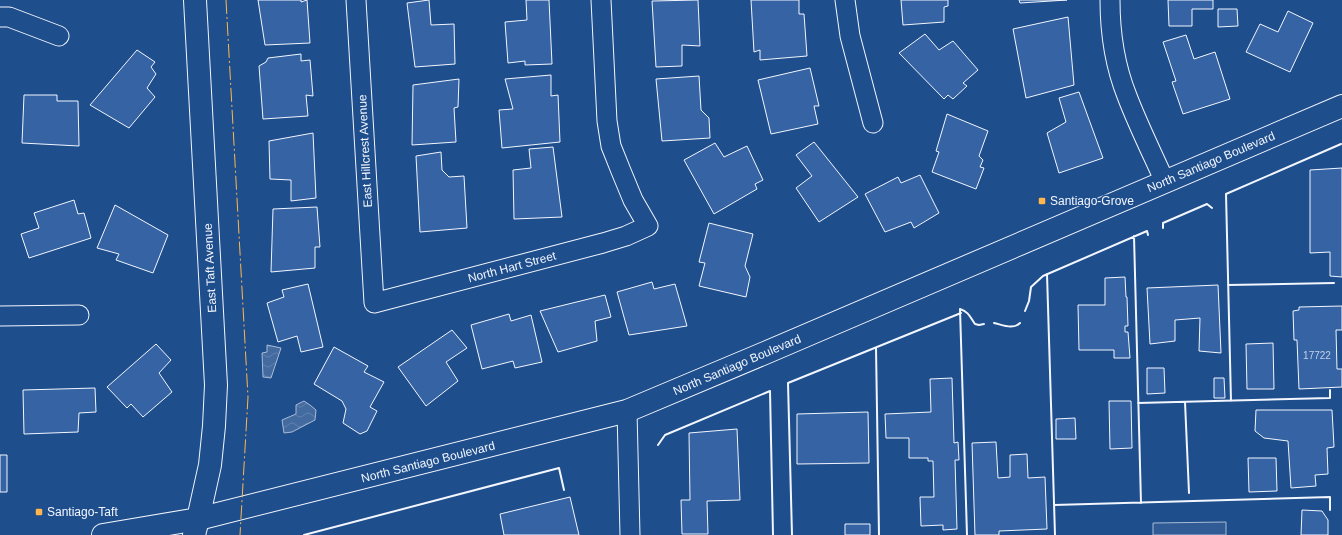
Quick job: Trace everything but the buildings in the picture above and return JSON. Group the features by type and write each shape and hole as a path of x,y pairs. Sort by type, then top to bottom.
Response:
{"main road":[{"name":"East Taft Avenue","path":"195,0 216,385 210,465 196,527"},
{"name":"North Santiago Boulevard","path":"103,535 196,527 627,411 1342,106"}],"street":[{"name":"East Hillcrest Avenue","path":"356,0 374,303"},
{"name":"North Hart Street","path":"374,303 603,243 626,236 648,226 634,200 612,146 607,121 601,0"},
{"path":"845,0 850,36 873,123"},
{"path":"1110,0 1112,38 1117,64 1126,94 1165,182"},
{"path":"0,17 9,17 59,36"},
{"path":"0,316 79,315"},
{"path":"627,411 630,535"}],"shaded area":[{"path":"1226,522 1226,535 1153,535 1153,523"}],"water":[{"path":"267,345 281,348 271,378 263,377 262,353 267,352"},
{"path":"304,401 316,410 315,420 292,432 284,433 282,420 296,414 296,405"}],"wall":[{"path":"1231,401 1226,194 1341,144"},
{"path":"1163,228 1163,223 1207,204 1212,208"},
{"path":"1025,311 1029,301 1031,287 1043,276 1147,231 1148,235"},
{"path":"1134,236 1141,503"},
{"path":"1047,274 1055,535"},
{"path":"1228,285 1334,283"},
{"path":"967,535 960,309 967,313 975,324 984,324"},
{"path":"792,535 788,383 961,313"},
{"path":"994,323 1011,327 1020,323"},
{"path":"876,348 879,535"},
{"path":"1138,403 1330,398 1330,390"},
{"path":"658,445 665,435 770,391 773,535"},
{"path":"1185,402 1189,493"},
{"path":"304,535 559,468 564,490"},
{"path":"1054,505 1330,497 1330,510"}],"power":[{"path":"226,0 248,397 240,535"}],"place":[{"name":"Santiago-Grove","path":"1042,201"},
{"name":"Santiago-Taft","path":"39,512"}]}
